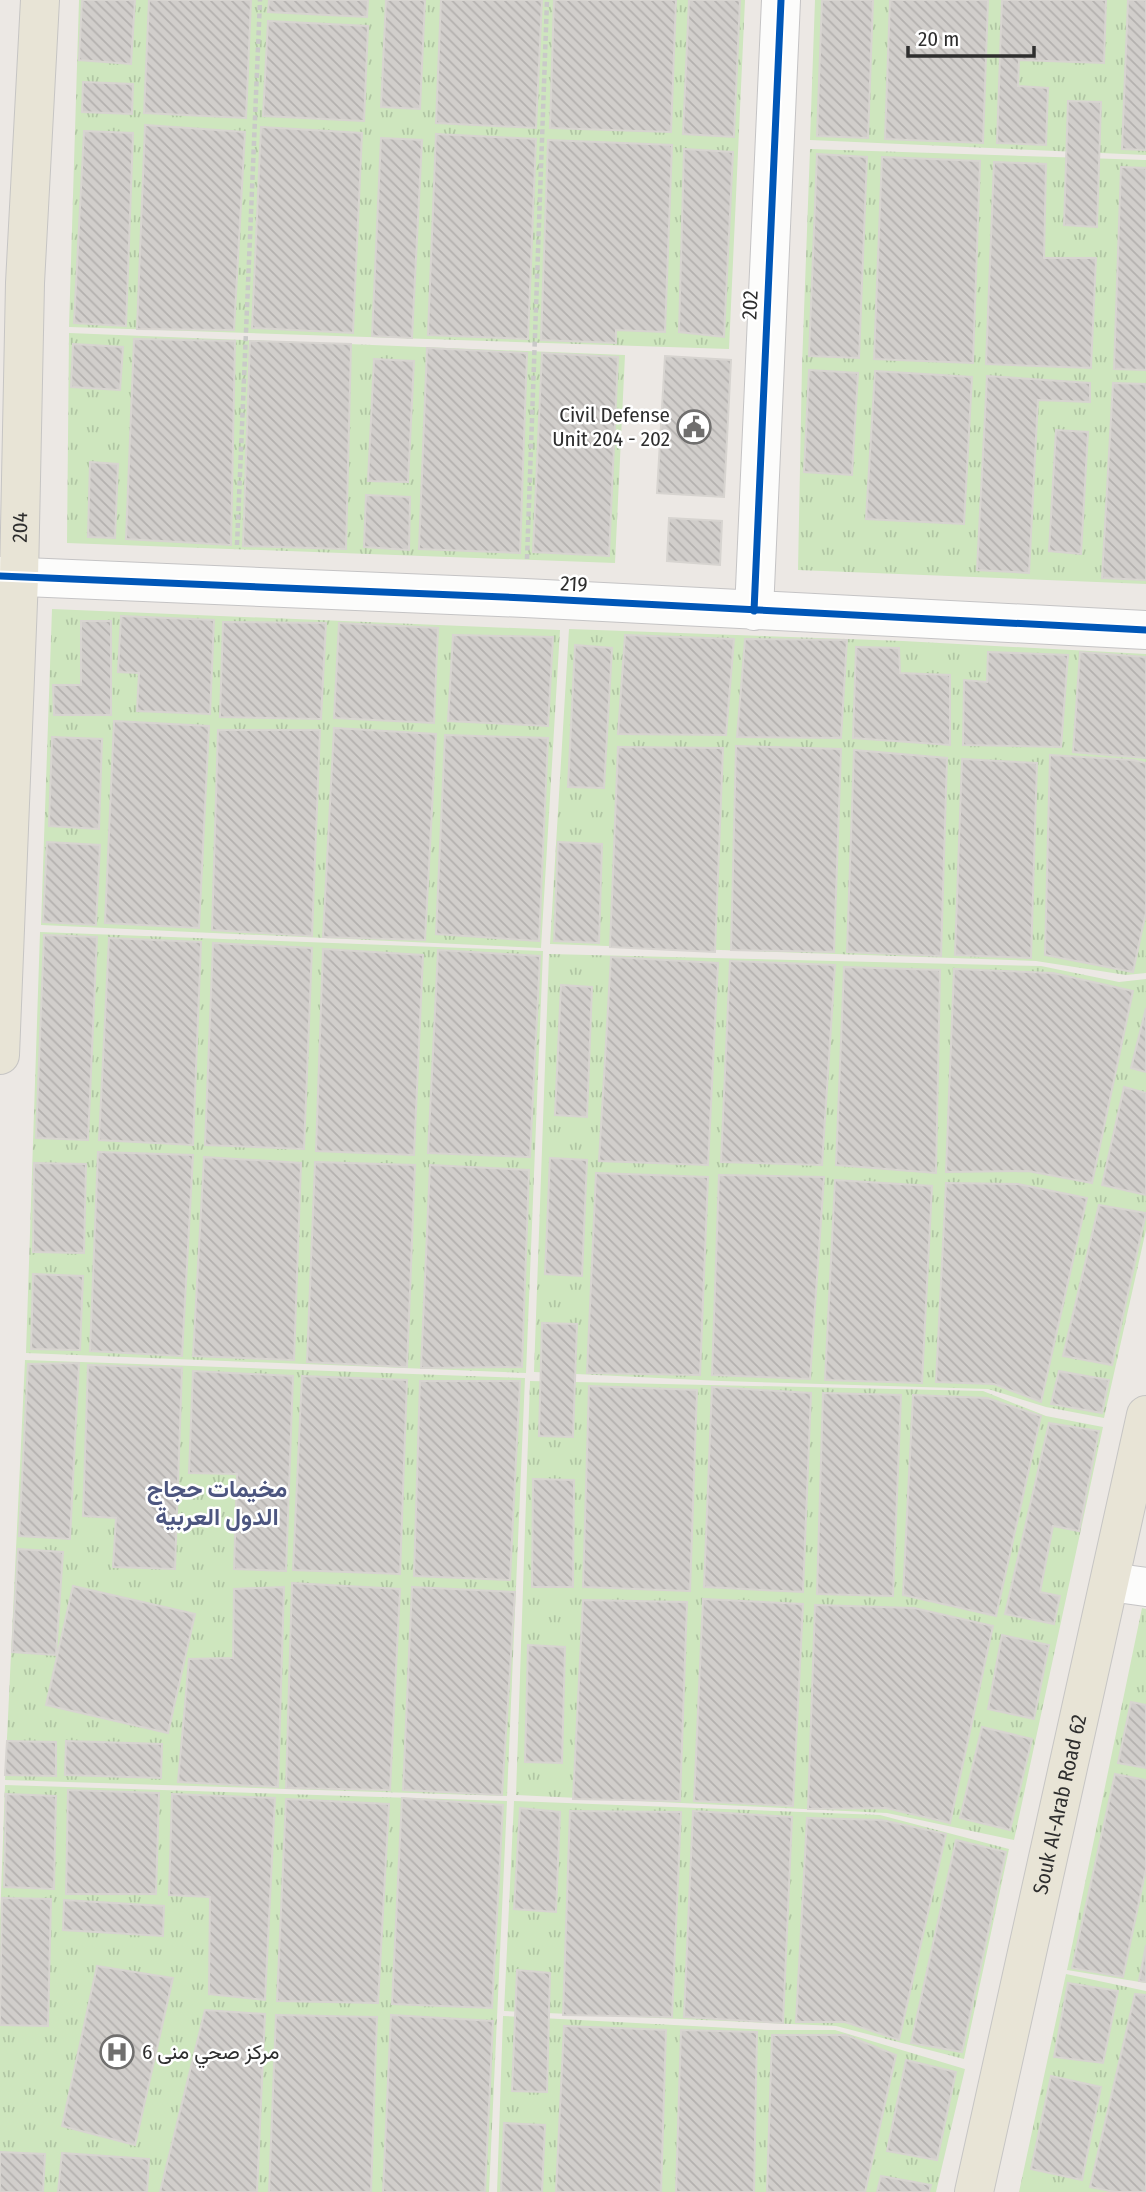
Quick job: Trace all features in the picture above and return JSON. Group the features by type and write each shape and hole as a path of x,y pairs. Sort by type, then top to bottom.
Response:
{"main road":[{"name":"204","path":"0,1055 10,576 40,0"},
{"name":"Souk Al-Arab Road 62","path":"974,2192 1128,1584 1146,1415"}],"street":[{"name":"202","path":"754,611 781,0"},
{"name":"219","path":"10,576 525,598 1146,630"}],"path":[{"path":"236,586 260,0"},
{"path":"525,598 547,0"}],"green space":[{"path":"79,0 745,0 729,349 69,327"},
{"path":"815,0 1146,0 1146,155 810,140"},
{"path":"810,149 1146,160 1146,584 798,570"},
{"path":"69,333 625,355 615,563 67,543"},
{"path":"52,609 560,630 541,948 41,925"},
{"path":"569,629 903,641 1146,654 1146,973 1126,975 1036,961 550,944"},
{"path":"40,932 543,951 526,1373 26,1353"},
{"path":"549,954 1041,966 1119,982 1146,979 1146,1230 1104,1418 1046,1407 988,1389 534,1372"},
{"path":"25,1360 525,1378 507,1796 5,1780"},
{"path":"530,1381 983,1391 1046,1416 1103,1427 1014,1840 887,1813 516,1795"},
{"path":"1142,1608 1146,1609 1146,1983 1067,1970"},
{"path":"5,1785 507,1801 489,2192 0,2192 0,1920"},
{"path":"514,1801 880,1815 1009,1849 964,2059 836,2026 504,2011"},
{"path":"1066,1974 1146,1991 1146,2192 1019,2192"},
{"path":"503,2016 767,2030 835,2030 965,2069 936,2192 497,2192"}],"building":[{"path":"82,0 135,0 131,64 79,60"},
{"path":"149,0 251,0 246,118 144,113"},
{"path":"269,0 368,0 367,17 268,12"},
{"path":"386,0 425,0 420,109 381,107"},
{"path":"441,0 542,0 536,128 436,123"},
{"path":"554,0 676,0 671,132 550,128"},
{"path":"689,0 740,0 734,137 683,134"},
{"path":"822,0 873,0 868,138 817,136"},
{"path":"890,0 988,0 983,143 885,139"},
{"path":"1002,0 1106,0 1104,63 1019,60 1018,86 1048,88 1046,145 997,143"},
{"path":"1128,0 1146,0 1146,150 1122,149"},
{"path":"268,21 368,26 364,121 263,116"},
{"path":"83,82 133,84 132,114 82,112"},
{"path":"1068,101 1101,102 1097,227 1064,225"},
{"path":"145,125 245,132 234,330 137,329"},
{"path":"261,127 362,133 353,333 252,328"},
{"path":"84,131 133,133 126,326 74,323"},
{"path":"436,134 536,139 528,339 428,335"},
{"path":"381,138 422,140 412,338 372,336"},
{"path":"548,140 672,145 665,332 616,330 616,343 541,340"},
{"path":"684,149 733,152 724,337 679,332"},
{"path":"817,154 867,157 859,358 809,356"},
{"path":"882,157 980,161 973,363 874,359"},
{"path":"994,162 1046,164 1044,258 1096,258 1091,368 986,364"},
{"path":"1121,167 1146,168 1146,370 1114,369"},
{"path":"134,339 235,341 231,545 126,539"},
{"path":"250,341 351,344 346,549 243,546"},
{"path":"73,344 123,347 120,390 71,387"},
{"path":"427,348 527,353 520,553 419,549"},
{"path":"542,353 618,357 609,556 533,552"},
{"name":"Civil Defense Unit 204 - 202","path":"665,356 731,360 724,497 657,493"},
{"path":"374,359 414,361 408,482 368,481"},
{"path":"809,370 858,373 852,475 804,472"},
{"path":"875,371 972,377 964,524 866,519"},
{"path":"987,376 1090,383 1090,402 1038,400 1029,573 977,570"},
{"path":"1113,383 1146,384 1146,580 1102,578"},
{"path":"1056,430 1088,432 1081,554 1049,551"},
{"path":"90,462 118,464 115,538 88,537"},
{"path":"366,495 410,497 409,550 364,547"},
{"path":"669,518 722,521 720,565 667,561"},
{"path":"121,616 214,620 210,714 137,711 139,673 118,672"},
{"path":"81,621 111,621 111,715 54,715 53,685 81,685"},
{"path":"223,622 326,623 321,719 220,717"},
{"path":"339,623 438,628 434,723 334,718"},
{"path":"453,635 553,637 548,726 448,721"},
{"path":"625,635 734,639 726,735 618,734"},
{"path":"745,639 847,640 841,738 737,737"},
{"path":"575,645 612,648 604,788 568,787"},
{"path":"856,647 899,648 900,673 950,675 950,745 853,738"},
{"path":"988,652 1068,655 1061,747 963,745 964,680 987,682"},
{"path":"1080,652 1146,657 1146,758 1073,752"},
{"path":"114,721 209,726 199,928 105,923"},
{"path":"334,728 436,734 425,940 323,937"},
{"path":"218,730 320,730 312,936 212,930"},
{"path":"445,735 548,738 539,941 436,934"},
{"path":"52,737 102,739 99,829 49,826"},
{"path":"736,746 841,749 834,952 731,950"},
{"path":"618,747 723,748 715,952 610,947"},
{"path":"854,750 947,758 941,956 847,952"},
{"path":"1050,755 1146,763 1146,912 1133,972 1045,955"},
{"path":"962,759 1037,763 1031,958 955,955"},
{"path":"47,842 100,845 96,925 43,922"},
{"path":"558,842 602,844 599,943 554,941"},
{"path":"44,935 97,937 88,1140 36,1138"},
{"path":"109,938 201,942 193,1145 99,1140"},
{"path":"213,943 312,948 304,1149 205,1145"},
{"path":"323,949 423,955 414,1155 316,1151"},
{"path":"438,950 540,956 530,1157 428,1153"},
{"path":"611,957 718,963 708,1165 599,1161"},
{"path":"730,961 835,965 822,1165 721,1162"},
{"path":"844,967 940,970 936,1173 836,1165"},
{"path":"954,969 1053,973 1133,991 1092,1183 1028,1171 946,1172"},
{"path":"561,985 592,987 587,1117 555,1115"},
{"path":"1146,1008 1146,1072 1131,1068"},
{"path":"1124,1087 1146,1093 1146,1195 1102,1185"},
{"path":"98,1152 193,1155 182,1356 90,1351"},
{"path":"204,1157 301,1163 294,1360 193,1356"},
{"path":"550,1158 587,1160 582,1276 545,1274"},
{"path":"315,1162 415,1165 407,1367 307,1362"},
{"path":"34,1163 86,1164 84,1253 33,1252"},
{"path":"430,1165 529,1170 522,1367 421,1368"},
{"path":"596,1173 708,1177 700,1375 587,1373"},
{"path":"719,1175 824,1177 810,1379 712,1375"},
{"path":"835,1180 932,1186 922,1383 825,1380"},
{"path":"946,1183 1018,1184 1087,1198 1041,1402 994,1384 936,1382"},
{"path":"1099,1205 1146,1213 1112,1365 1063,1356"},
{"path":"33,1274 83,1276 80,1350 31,1349"},
{"path":"542,1323 577,1324 573,1437 539,1436"},
{"path":"79,1363 70,1539 19,1536 28,1364"},
{"path":"88,1365 182,1368 175,1569 113,1567 116,1518 83,1516"},
{"path":"193,1371 293,1376 286,1571 234,1569 237,1474 189,1473"},
{"path":"1059,1371 1109,1380 1102,1413 1051,1404"},
{"path":"302,1376 407,1380 400,1574 293,1570"},
{"path":"420,1381 520,1381 510,1580 414,1576"},
{"path":"589,1386 697,1390 690,1591 583,1587"},
{"path":"712,1387 811,1393 803,1592 704,1587"},
{"path":"823,1393 901,1395 893,1596 817,1594"},
{"path":"913,1395 987,1398 1041,1416 996,1616 903,1595"},
{"path":"1049,1423 1099,1431 1079,1531 1053,1526 1040,1592 1060,1596 1054,1624 1005,1614"},
{"path":"533,1479 574,1480 573,1587 532,1587"},
{"path":"18,1549 63,1552 56,1655 12,1652"},
{"path":"292,1583 400,1589 390,1790 286,1788"},
{"path":"73,1586 195,1614 168,1733 46,1705"},
{"path":"284,1587 278,1787 178,1782 189,1659 233,1658 234,1589"},
{"path":"412,1587 515,1592 502,1795 403,1790"},
{"path":"703,1599 803,1604 793,1806 694,1801"},
{"path":"583,1600 687,1602 680,1801 573,1799"},
{"path":"815,1605 914,1608 993,1626 950,1823 886,1808 808,1809"},
{"path":"1002,1635 1049,1645 1034,1719 988,1709"},
{"path":"528,1645 565,1647 562,1763 525,1762"},
{"path":"1131,1702 1146,1705 1146,1768 1118,1763"},
{"path":"982,1727 1032,1739 1010,1830 960,1818"},
{"path":"7,1741 56,1742 56,1776 5,1775"},
{"path":"66,1741 162,1744 161,1778 65,1775"},
{"path":"1115,1774 1146,1780 1146,1869 1123,1977 1072,1968"},
{"path":"68,1790 159,1793 156,1894 66,1894"},
{"path":"6,1794 56,1796 54,1889 4,1887"},
{"path":"172,1794 275,1798 265,2000 209,1994 210,1897 169,1895"},
{"path":"402,1798 503,1805 492,2008 392,2004"},
{"path":"286,1799 389,1804 378,2003 277,2001"},
{"path":"520,1808 560,1812 556,1912 514,1909"},
{"path":"570,1811 681,1812 672,2017 563,2015"},
{"path":"693,1811 792,1817 783,2023 684,2017"},
{"path":"807,1818 882,1820 946,1834 899,2040 845,2022 796,2022"},
{"path":"956,1840 1006,1852 962,2052 911,2043"},
{"path":"2,1898 51,1899 48,2026 0,2025"},
{"path":"64,1900 164,1906 163,1936 63,1930"},
{"path":"1146,1945 1146,1982 1139,1981"},
{"name":"مركز صحي منى 6","path":"97,1966 173,1978 135,2145 62,2126"},
{"path":"517,1970 550,1973 547,2092 512,2091"},
{"path":"1068,1983 1118,1991 1103,2063 1054,2057"},
{"path":"1135,1994 1146,1995 1146,2192 1115,2192 1090,2187"},
{"path":"205,2010 265,2014 257,2192 160,2192"},
{"path":"276,2015 377,2017 371,2192 269,2192"},
{"path":"391,2015 493,2021 485,2192 383,2192"},
{"path":"564,2026 666,2030 661,2192 556,2192"},
{"path":"681,2030 757,2032 754,2192 676,2192"},
{"path":"772,2035 846,2035 896,2055 865,2192 767,2192"},
{"path":"906,2060 956,2072 937,2160 887,2151"},
{"path":"1051,2076 1101,2087 1082,2180 1031,2169"},
{"path":"504,2123 545,2125 542,2192 501,2192"},
{"path":"0,2152 45,2154 43,2192 0,2192"},
{"path":"62,2153 149,2159 147,2192 58,2192"},
{"path":"881,2176 931,2185 929,2192 877,2192"}],"cycle path":[{"path":"754,611 781,0"},
{"path":"0,576 525,598 1146,630"}],"place":[{"name":"Civil Defense Unit 204 - 202","path":"694,427"},
{"name":"مركز صحي منى 6","path":"117,2052"}],"district":[{"name":"مخيمات حجاج الدول العربية","path":"217,1503"}]}
